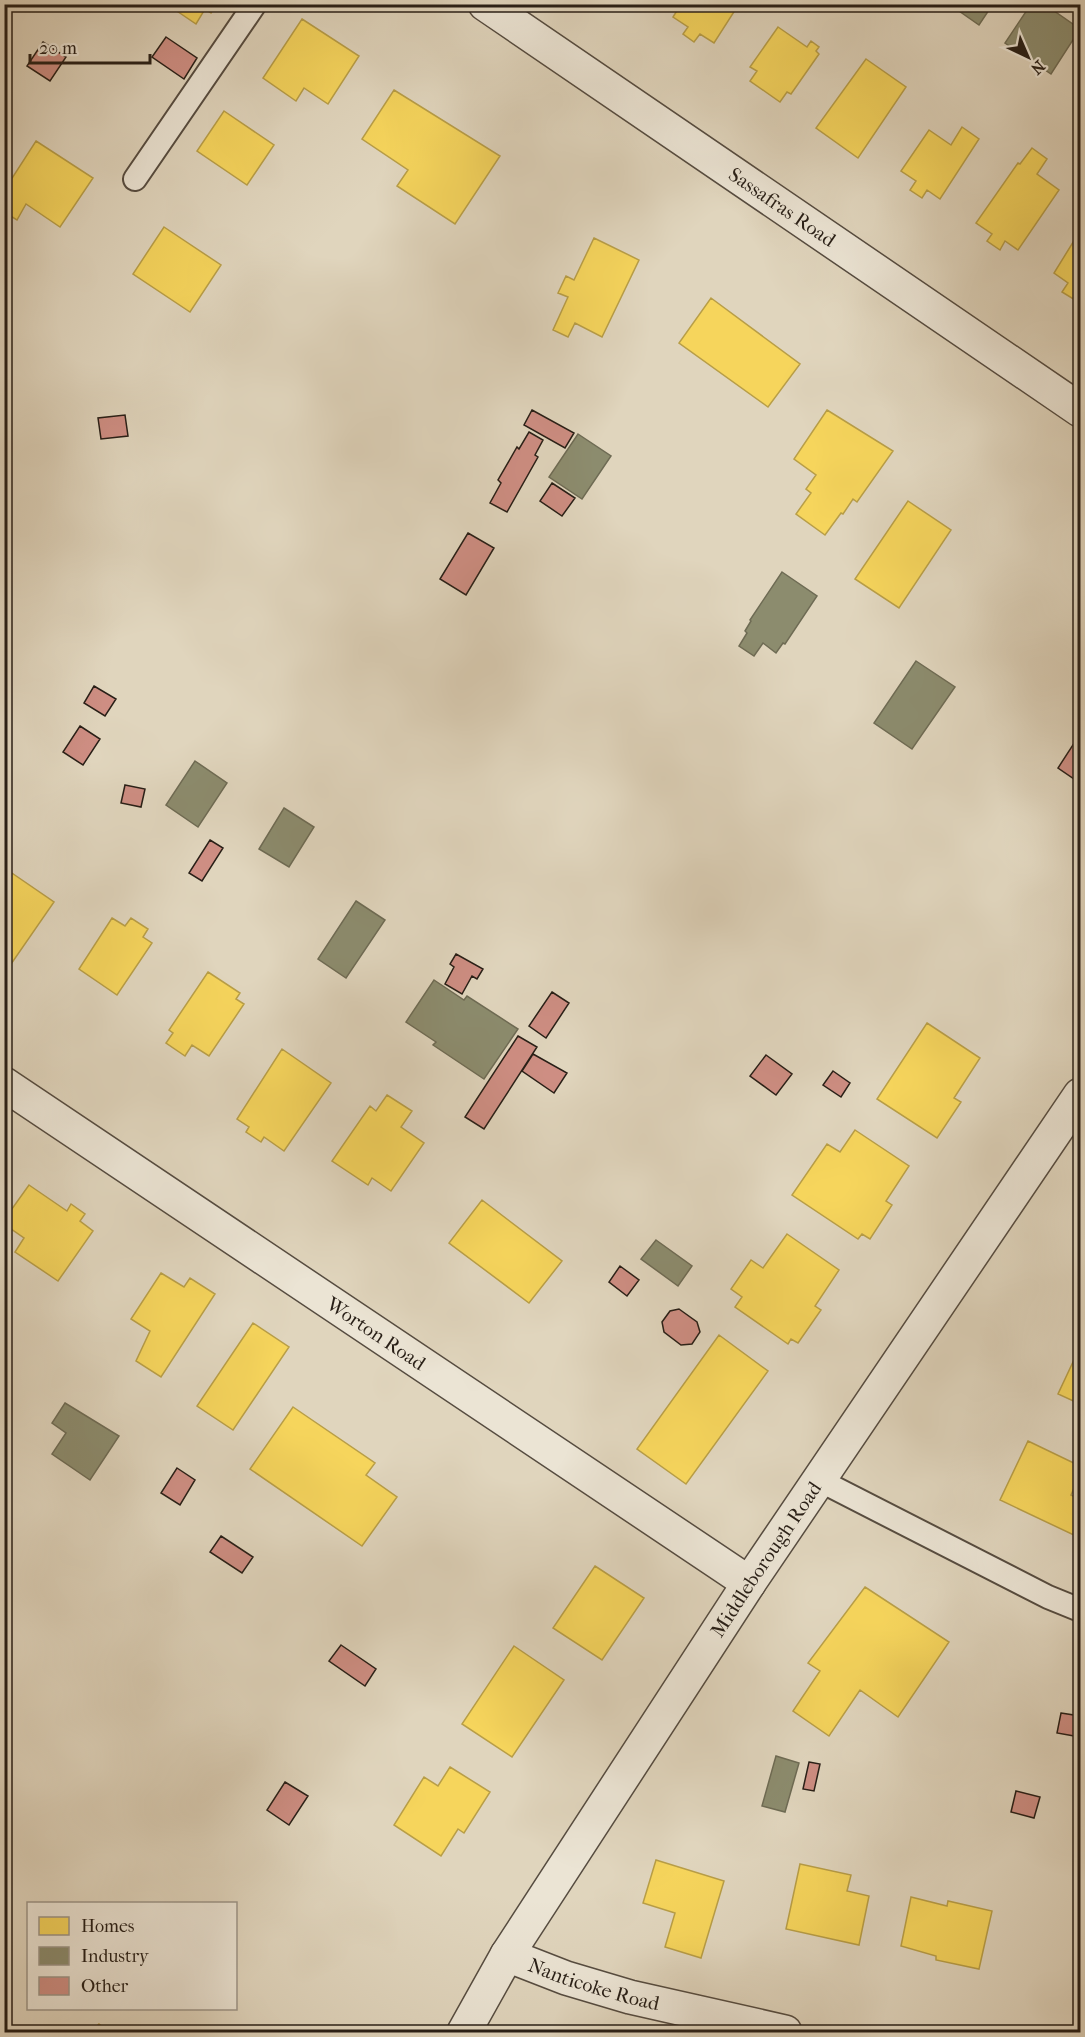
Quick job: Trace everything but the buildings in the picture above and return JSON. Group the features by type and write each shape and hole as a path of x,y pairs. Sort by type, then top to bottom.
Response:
{"street":[{"name":"Sassafras Road","path":"485,4 1080,410"},
{"name":"Worton Road","path":"4,1084 749,1583"},
{"name":"Middleborough Road","path":"464,2032 507,1955 749,1583 1080,1095"},
{"name":"Nanticoke Road","path":"507,1955 566,1978 630,1997 785,2032"}],"lane":[{"path":"135,179 255,4"},
{"path":"819,1480 1048,1597 1080,1610"}]}
